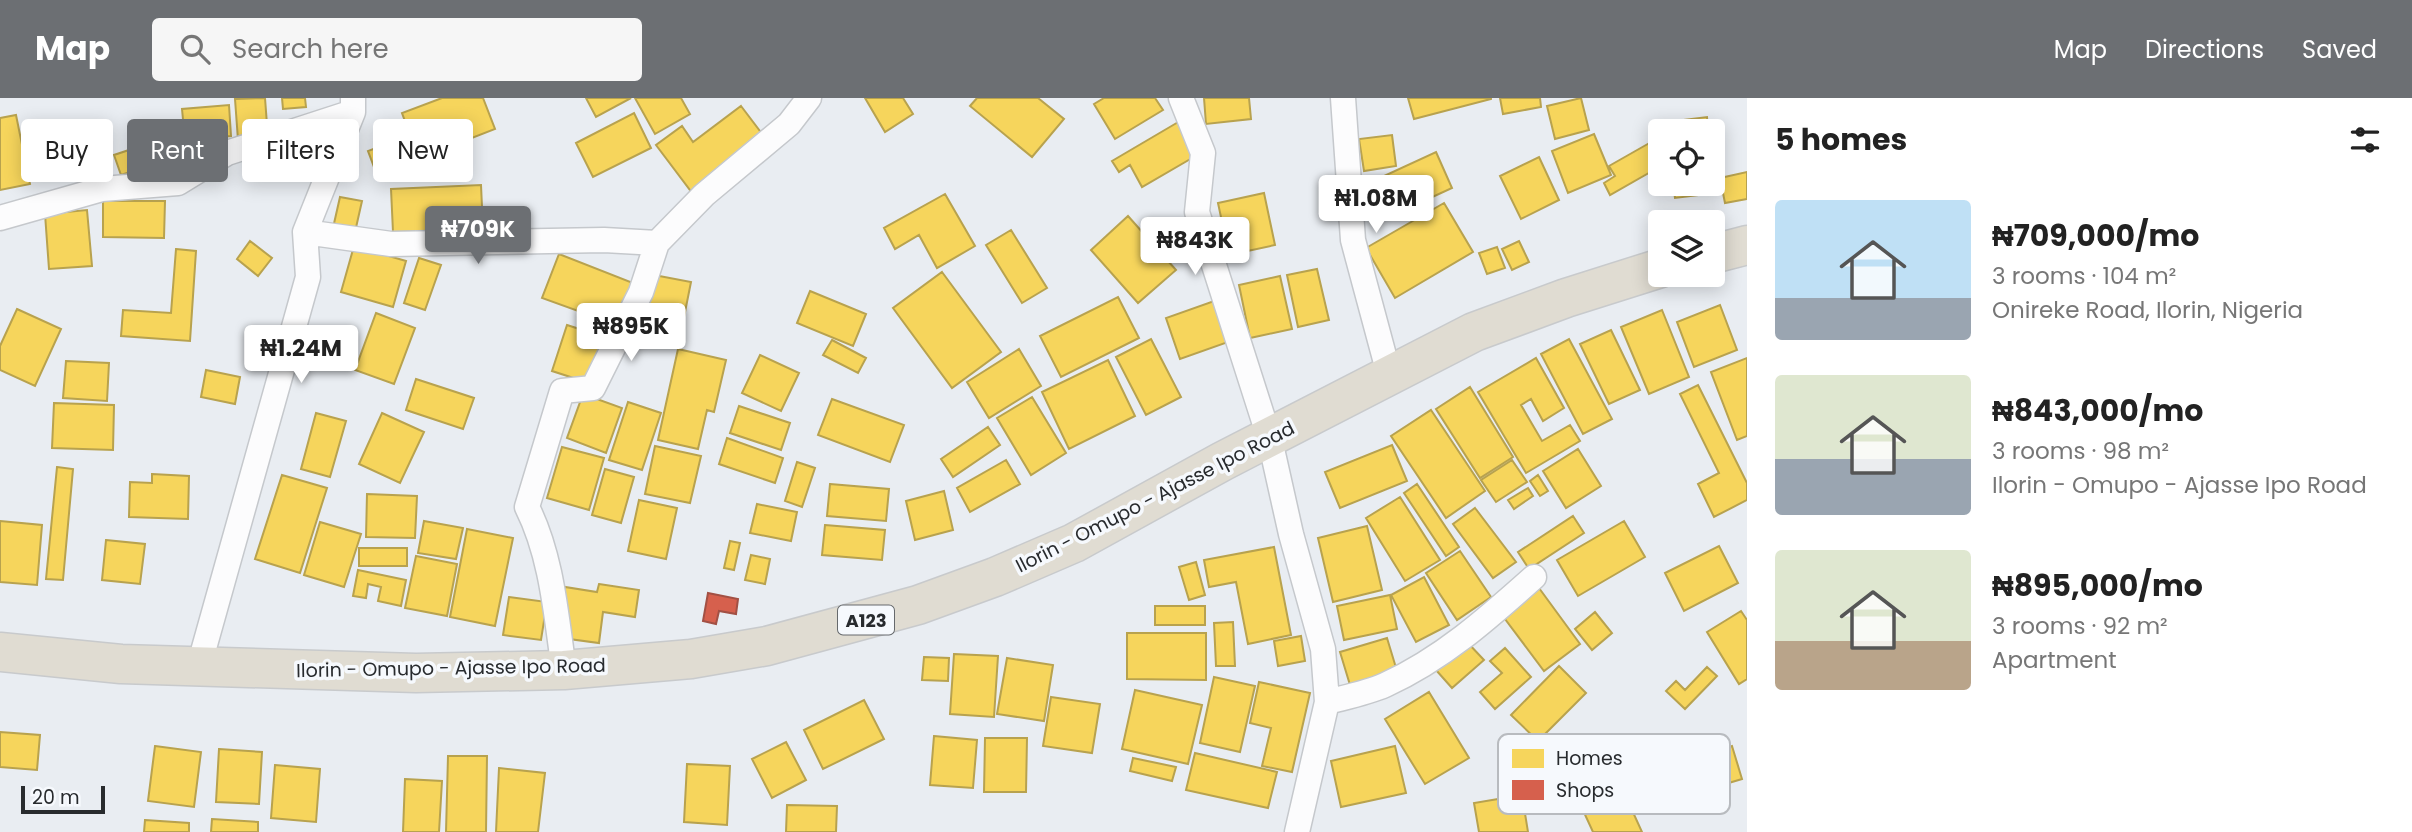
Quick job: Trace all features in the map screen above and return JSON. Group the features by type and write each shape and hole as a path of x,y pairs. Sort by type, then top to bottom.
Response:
{"highway":[{"path":"1725,251 1747,245"},
{"name":"Ilorin - Omupo - Ajasse Ipo Road","path":"0,652 121,664 416,673 564,670 691,659 767,646 918,605 995,577 1074,543 1223,461 1270,440 1389,374 1474,332 1566,298 1648,272"}],"street":[{"path":"564,670 549,572 538,528 527,507 562,391 593,388 641,292 657,243 704,195 789,124 809,98"},
{"path":"1181,98 1203,153 1197,212 1270,440 1291,534 1323,649 1327,702 1297,832"},
{"path":"1343,98 1353,240 1389,374"},
{"path":"0,218 102,189 178,183 227,153 353,105"},
{"path":"199,666 307,277 304,232 353,105"},
{"path":"304,232 391,244 604,240 657,243"},
{"path":"1327,702 1382,687 1427,663 1465,638 1534,577"}],"building: Homes":[{"path":"265,98 267,119 242,119 242,140 238,140 235,99"},
{"path":"282,98 305,98 306,107 283,109"},
{"path":"442,98 483,98 495,129 473,138 473,119 404,119 402,113"},
{"path":"586,98 631,98 596,117"},
{"path":"635,98 681,98 690,114 655,134"},
{"path":"865,98 903,98 913,114 885,132"},
{"path":"977,98 1038,98 1064,119 1032,157 970,106"},
{"path":"1104,98 1155,98 1163,110 1115,139 1094,104"},
{"path":"1204,98 1249,98 1251,119 1206,124"},
{"path":"1408,98 1491,98 1491,99 1414,119"},
{"path":"1500,98 1540,98 1541,107 1503,114"},
{"path":"1581,98 1589,130 1555,139 1547,106"},
{"path":"229,105 231,136 228,136 228,119 183,119 182,109"},
{"path":"741,106 766,139 693,194 656,145 682,126 693,142"},
{"path":"634,113 651,148 593,177 576,143"},
{"path":"16,115 21,140 21,182 30,184 0,190 0,118"},
{"path":"1180,121 1199,154 1142,187 1130,165 1119,172 1112,161"},
{"path":"1594,134 1611,175 1568,193 1552,151"},
{"path":"1392,135 1396,166 1364,171 1359,139"},
{"path":"1648,144 1648,173 1610,195 1604,183 1615,176 1609,166"},
{"path":"373,149 373,164 368,151"},
{"path":"127,151 127,173 121,175 114,155"},
{"path":"1436,152 1452,188 1387,218 1371,182"},
{"path":"1539,157 1559,200 1521,219 1500,176"},
{"path":"1747,172 1747,199 1725,203 1725,177"},
{"path":"481,185 483,229 393,232 391,189"},
{"path":"1264,193 1275,245 1229,255 1218,203"},
{"path":"945,194 975,246 937,268 919,235 895,249 884,228"},
{"path":"340,197 362,201 355,232 333,228"},
{"path":"103,201 165,201 164,238 103,237"},
{"path":"1444,203 1473,252 1395,298 1366,248"},
{"path":"87,210 92,266 49,269 45,214"},
{"path":"1128,216 1176,270 1138,303 1091,250"},
{"path":"1011,230 1047,288 1022,303 986,245"},
{"path":"250,241 272,258 258,276 237,259"},
{"path":"1519,241 1529,262 1512,270 1502,249"},
{"path":"354,246 406,261 393,307 341,292"},
{"path":"1497,247 1505,268 1487,274 1479,253"},
{"path":"176,249 196,251 190,341 121,336 123,310 171,313"},
{"path":"559,254 633,283 617,325 542,298"},
{"path":"419,258 441,265 425,310 404,303"},
{"path":"1317,269 1329,320 1298,327 1287,275"},
{"path":"942,272 1001,352 952,388 893,308"},
{"path":"654,275 691,282 681,332 643,325"},
{"path":"1280,276 1292,329 1250,338 1239,285"},
{"path":"810,291 866,314 853,346 797,323"},
{"path":"1118,297 1139,338 1061,377 1040,336"},
{"path":"1217,300 1231,341 1180,359 1166,318"},
{"path":"1720,305 1737,350 1694,367 1677,322"},
{"path":"17,309 61,329 35,386 0,370 0,346"},
{"path":"1662,310 1689,377 1649,394 1621,327"},
{"path":"376,313 415,328 394,384 355,370"},
{"path":"567,325 604,337 589,383 552,371"},
{"path":"1611,330 1640,390 1609,404 1580,344"},
{"path":"1151,339 1181,397 1146,415 1116,357"},
{"path":"1569,339 1612,419 1583,434 1541,354"},
{"path":"832,340 866,358 858,373 823,355"},
{"path":"678,349 726,360 714,412 707,410 698,449 658,440"},
{"path":"1019,349 1041,386 989,418 967,382"},
{"path":"760,355 799,373 781,411 742,393"},
{"path":"1536,358 1564,408 1543,421 1531,399 1521,405 1542,441 1570,425 1580,441 1526,473 1478,392"},
{"path":"1747,358 1747,436 1737,440 1711,372"},
{"path":"1108,360 1135,416 1069,449 1042,392"},
{"path":"66,361 109,363 107,401 63,398"},
{"path":"206,370 240,377 235,404 201,397"},
{"path":"416,379 474,398 463,429 406,410"},
{"path":"1698,385 1747,483 1747,500 1714,517 1698,484 1719,473 1680,394"},
{"path":"1470,387 1513,457 1480,478 1436,409"},
{"path":"583,394 622,408 606,453 567,438"},
{"path":"1032,397 1066,453 1031,475 997,418"},
{"path":"832,399 904,425 890,462 818,435"},
{"path":"628,402 661,413 642,470 609,460"},
{"path":"54,403 114,405 113,450 52,448"},
{"path":"739,406 790,423 781,450 730,433"},
{"path":"1431,410 1485,491 1446,518 1391,436"},
{"path":"316,413 346,421 330,477 301,469"},
{"path":"382,413 424,432 400,483 359,464"},
{"path":"988,427 1000,445 953,477 941,459"},
{"path":"727,438 783,458 775,483 719,464"},
{"path":"1392,445 1407,481 1340,508 1325,472"},
{"path":"655,446 701,456 690,503 645,494"},
{"path":"562,447 604,458 589,510 547,498"},
{"path":"1578,449 1601,486 1566,508 1543,471"},
{"path":"1006,460 1020,484 970,512 957,488"},
{"path":"1512,460 1527,482 1496,502 1481,480"},
{"path":"797,462 815,468 802,507 785,501"},
{"path":"57,467 73,469 63,580 46,579"},
{"path":"605,469 634,477 621,523 592,515"},
{"path":"152,474 189,476 188,519 129,517 130,482 152,483"},
{"path":"282,475 327,488 300,573 255,559"},
{"path":"1538,475 1548,491 1540,496 1530,481"},
{"path":"830,484 889,489 886,521 827,516"},
{"path":"1417,484 1459,547 1446,556 1404,493"},
{"path":"1528,488 1533,496 1514,509 1508,500"},
{"path":"944,491 953,530 915,540 906,501"},
{"path":"367,494 417,496 415,538 366,537"},
{"path":"1400,497 1440,560 1405,581 1366,518"},
{"path":"639,500 677,508 666,559 628,551"},
{"path":"757,504 797,512 791,541 750,533"},
{"path":"1475,508 1516,562 1493,578 1453,524"},
{"path":"1573,516 1584,533 1529,569 1518,552"},
{"path":"0,521 42,525 37,585 0,582"},
{"path":"424,521 463,528 456,559 418,553"},
{"path":"1624,521 1645,557 1578,596 1557,560"},
{"path":"320,522 361,534 344,587 304,575"},
{"path":"825,525 885,530 882,560 822,555"},
{"path":"1367,526 1382,590 1333,602 1318,538"},
{"path":"467,529 513,538 495,626 450,617"},
{"path":"106,540 145,544 140,584 102,580"},
{"path":"730,541 740,543 734,570 724,568"},
{"path":"1719,546 1738,583 1684,611 1665,573"},
{"path":"1274,547 1291,635 1248,644 1236,582 1209,587 1204,560"},
{"path":"359,548 407,548 407,566 359,566"},
{"path":"1460,551 1491,597 1457,620 1426,573"},
{"path":"751,555 770,559 765,584 745,580"},
{"path":"416,556 457,564 447,616 405,608"},
{"path":"1196,562 1205,595 1189,600 1179,567"},
{"path":"358,570 406,580 401,606 378,601 381,587 368,584 366,598 353,596"},
{"path":"1424,577 1449,625 1416,642 1391,595"},
{"path":"599,584 639,590 635,617 603,612 599,643 562,638 560,615 565,587 597,592"},
{"path":"1539,588 1580,644 1544,671 1502,615"},
{"path":"1390,595 1397,629 1344,640 1337,606"},
{"path":"509,597 547,602 541,640 503,635"},
{"path":"1155,606 1205,606 1205,625 1155,625"},
{"path":"1741,611 1747,620 1747,679 1739,684 1707,632"},
{"path":"1595,612 1612,633 1592,650 1575,629"},
{"path":"1233,622 1235,666 1216,666 1214,623"},
{"path":"1127,633 1206,633 1206,680 1127,679"},
{"path":"1301,636 1305,661 1278,666 1274,641"},
{"path":"1387,638 1397,671 1350,685 1340,652"},
{"path":"1467,642 1484,660 1452,688 1436,670"},
{"path":"1505,648 1531,677 1495,709 1480,692 1502,673 1490,661"},
{"path":"954,654 998,656 994,717 950,714"},
{"path":"924,657 949,658 948,681 922,680"},
{"path":"1007,658 1053,665 1044,721 997,714"},
{"path":"1559,666 1586,693 1545,734 1531,734 1511,715"},
{"path":"1707,667 1717,676 1685,709 1666,691 1676,681 1685,690"},
{"path":"1214,677 1255,686 1240,752 1200,743"},
{"path":"1259,682 1310,693 1292,772 1262,766 1271,728 1250,723"},
{"path":"1135,690 1202,705 1188,764 1122,749"},
{"path":"1429,692 1469,758 1425,784 1385,719"},
{"path":"1051,697 1100,704 1092,753 1043,746"},
{"path":"864,700 884,739 823,769 804,730"},
{"path":"0,732 40,735 37,770 0,767"},
{"path":"934,736 977,740 973,788 930,785"},
{"path":"985,738 1027,738 1026,792 984,792"},
{"path":"786,742 806,780 772,798 752,759"},
{"path":"155,746 201,752 194,807 148,801"},
{"path":"1395,746 1406,793 1341,807 1331,761"},
{"path":"1730,747 1742,779 1730,783"},
{"path":"219,749 262,752 259,804 216,802"},
{"path":"1195,753 1277,772 1268,808 1186,790"},
{"path":"448,756 487,756 486,832 446,832"},
{"path":"1133,758 1176,767 1172,781 1130,771"},
{"path":"687,764 730,766 727,825 684,822"},
{"path":"275,765 320,769 316,822 271,818"},
{"path":"499,768 545,773 538,832 496,832"},
{"path":"405,779 442,781 439,832 403,832"},
{"path":"1498,799 1498,814 1525,814 1528,832 1479,832 1474,803"},
{"path":"787,805 837,806 836,832 786,832"},
{"path":"1585,814 1634,814 1642,832 1593,832"},
{"path":"212,819 258,822 258,832 211,832"},
{"path":"145,820 189,823 189,832 144,832"}],"building: Shops":[{"path":"708,593 738,599 736,614 719,611 716,624 703,621"}]}
